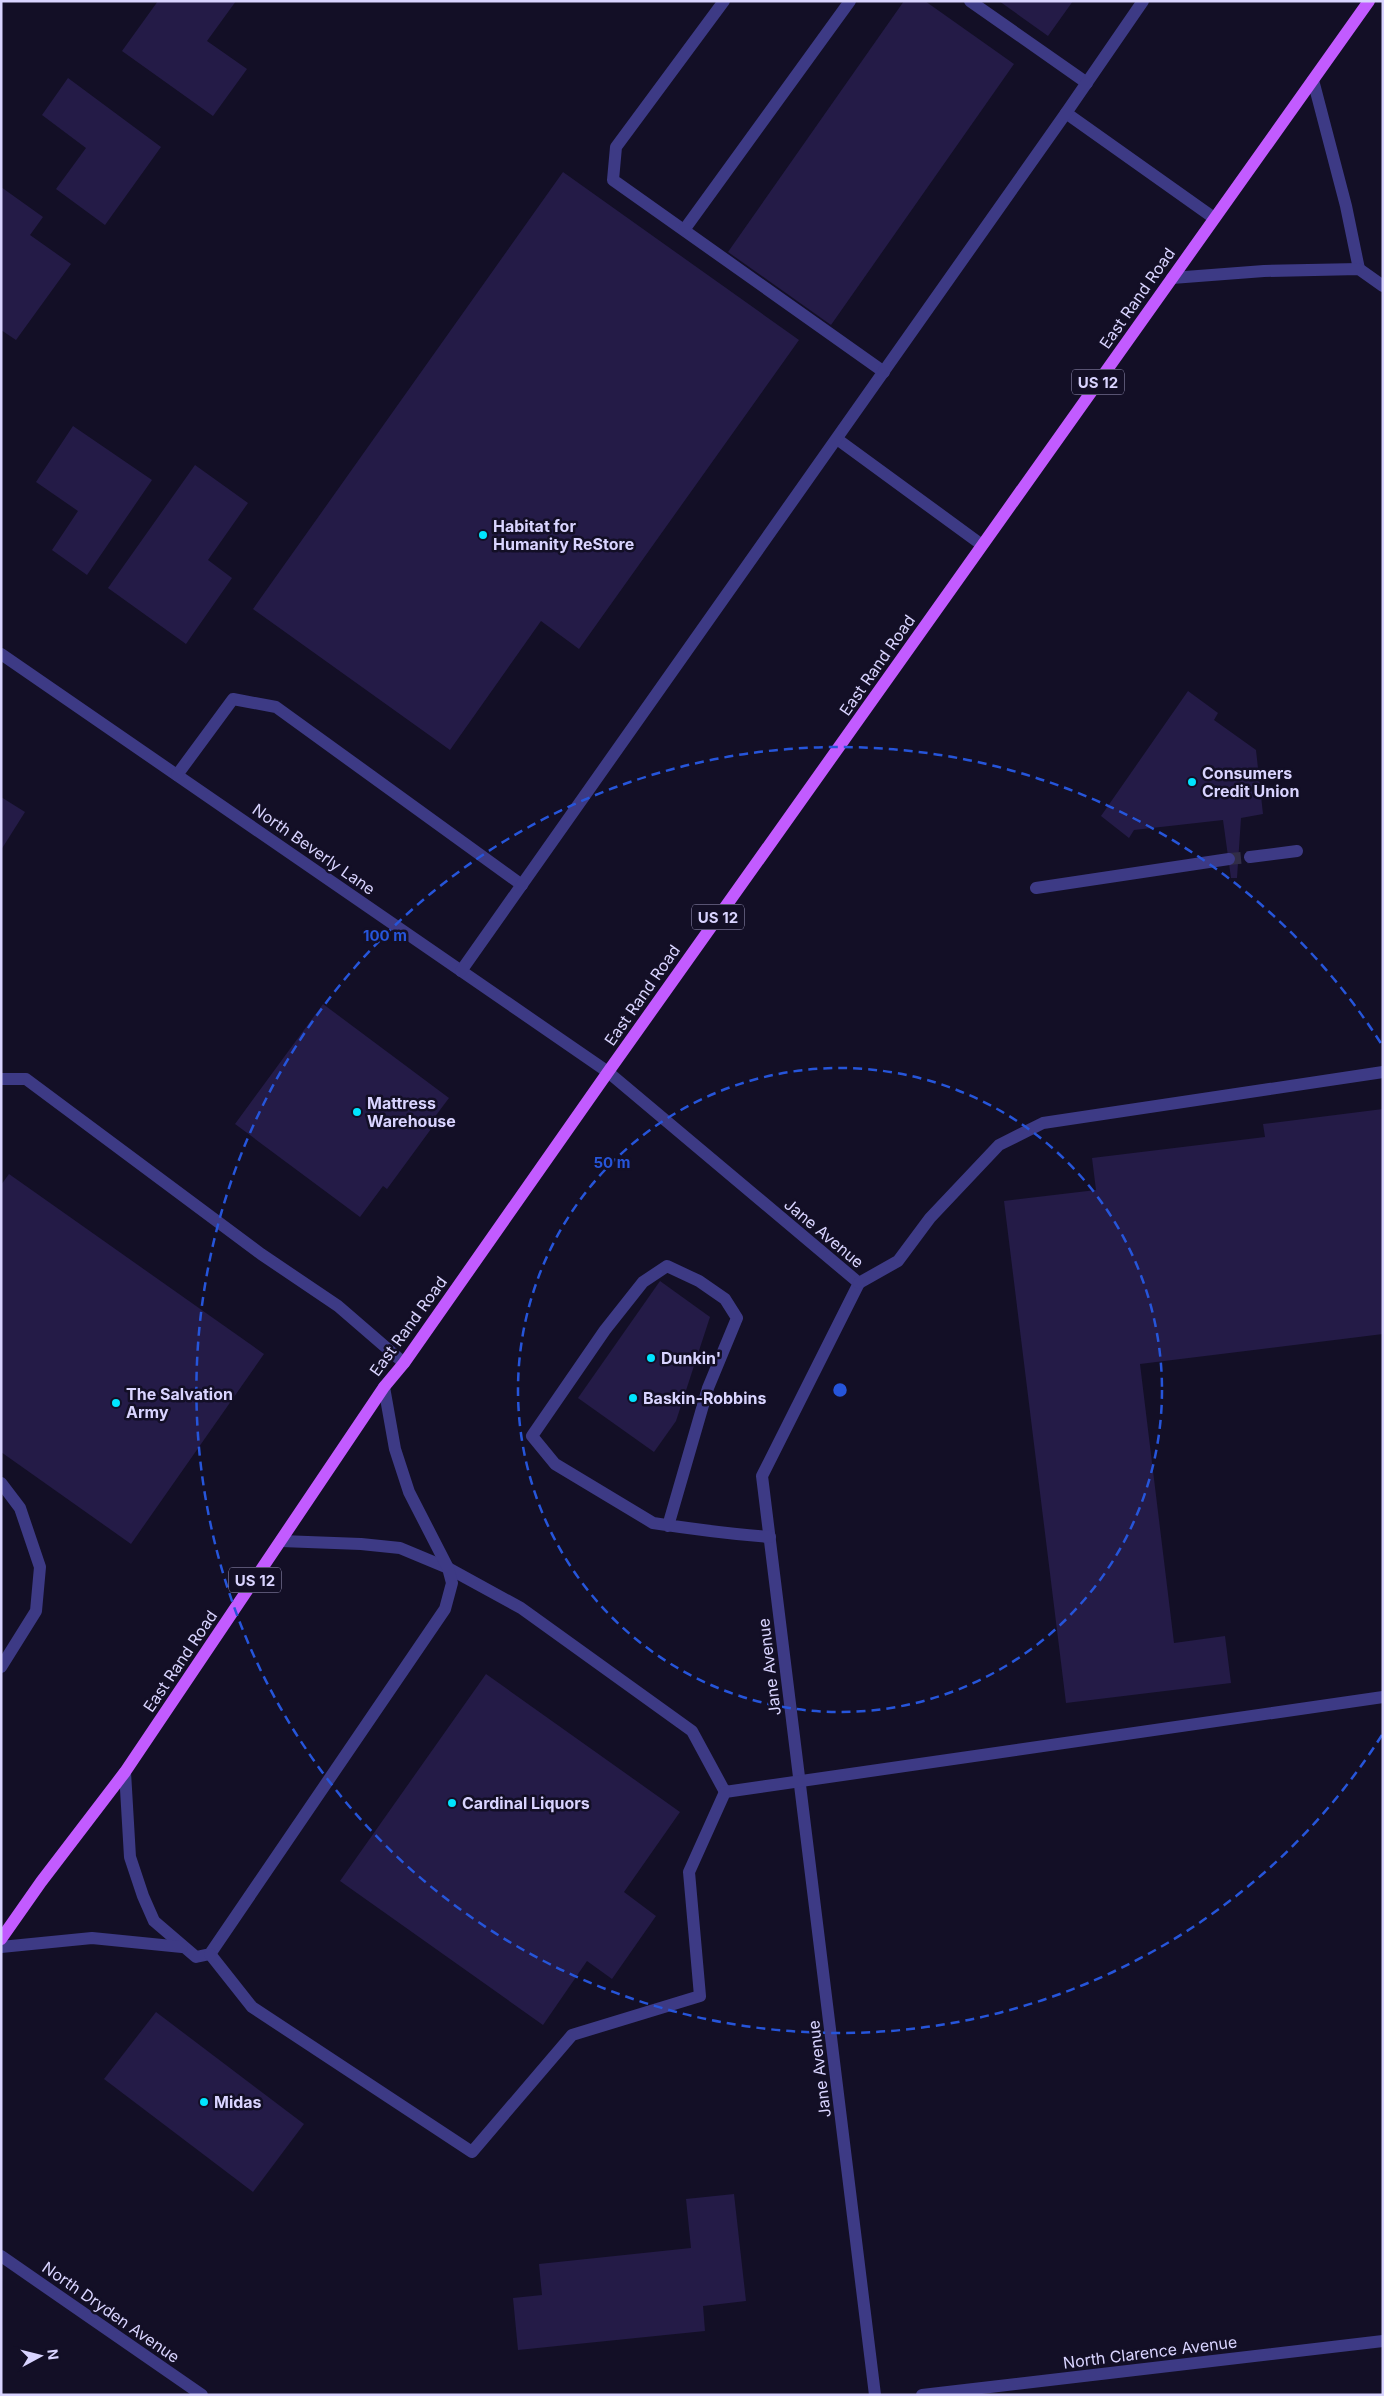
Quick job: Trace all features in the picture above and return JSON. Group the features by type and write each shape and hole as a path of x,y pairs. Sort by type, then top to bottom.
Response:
{"main road":[{"name":"East Rand Road","path":"1,1939 41,1882 125,1772 384,1387 404,1363 608,1072 1369,1"}],"street":[{"path":"724,1 616,147 613,180 884,372"},
{"path":"684,230 850,1"},
{"path":"970,1 1086,83"},
{"path":"461,971 884,372 1143,1"},
{"path":"1313,80 1346,206 1359,269"},
{"path":"1066,113 1214,218"},
{"path":"1172,278 1299,270 1359,269 1383,286"},
{"path":"836,440 982,545"},
{"name":"North Beverly Lane","path":"1,654 608,1072"},
{"path":"177,774 233,698 276,707 522,885"},
{"path":"1250,857 1297,851"},
{"path":"1036,888 1228,859"},
{"name":"Jane Avenue","path":"608,1072 859,1283 762,1476 875,2395"},
{"path":"859,1283 898,1261 930,1218 999,1145 1043,1123 1383,1072"},
{"path":"1,1079 26,1079 261,1254 338,1306 404,1363"},
{"path":"668,1526 708,1388 737,1318 725,1299 699,1281 667,1266 643,1282 637,1289 605,1330 532,1436 555,1464 653,1523 668,1526 770,1537"},
{"path":"125,1772 130,1857 140,1888 154,1921 182,1947 196,1957 210,1954 445,1609 452,1583 448,1568 409,1492 395,1449 384,1387"},
{"path":"1,1483 20,1508 40,1567 36,1611 1,1667"},
{"path":"281,1541 361,1544 400,1548 448,1568 521,1608 692,1731 726,1792"},
{"path":"726,1792 1383,1697"},
{"path":"210,1954 252,2007 472,2152 572,2035 700,1996 689,1872 726,1792"},
{"path":"1,1947 92,1938 182,1947"},
{"name":"North Dryden Avenue","path":"1,2256 202,2395"},
{"name":"North Clarence Avenue","path":"922,2395 1383,2341"}],"building":[{"path":"158,1 236,1 207,41 247,69 213,116 122,51"},
{"path":"904,1 925,1 1014,64 831,325 728,252"},
{"path":"999,1 1073,1 1048,36"},
{"path":"68,78 161,147 105,225 56,189 86,148 42,115"},
{"name":"Habitat for Humanity ReStore","path":"563,172 799,340 579,649 541,621 450,750 253,609"},
{"path":"1,187 43,217 30,235 71,264 16,340 1,330"},
{"path":"73,426 152,480 87,575 52,550 78,511 36,482"},
{"path":"195,465 248,503 208,560 232,578 186,644 108,588"},
{"name":"Consumers Credit Union","path":"1188,691 1218,713 1214,720 1256,750 1263,814 1241,818 1237,878 1231,878 1223,820 1134,830 1129,838 1101,816"},
{"path":"1,797 25,812 1,850"},
{"path":"323,1004 449,1098 428,1126 431,1129 387,1189 383,1186 360,1217 235,1124"},
{"path":"1383,1109 1383,1334 1140,1364 1174,1643 1225,1636 1231,1683 1066,1703 1004,1201 1096,1190 1092,1158 1265,1137 1263,1124"},
{"name":"The Salvation Army","path":"9,1174 264,1354 131,1544 1,1452 1,1185"},
{"name":"Dunkin'","path":"660,1281 710,1317 676,1421 654,1452 578,1398"},
{"path":"486,1674 680,1812 624,1892 656,1916 612,1979 587,1961 543,2025 340,1881"},
{"name":"Midas","path":"156,2012 304,2124 253,2192 104,2079"},
{"path":"734,2194 746,2301 703,2306 705,2331 518,2350 513,2298 542,2295 539,2264 691,2248 686,2199"}],"tunnel":[{"path":"1229,859 1250,857"}],"place":[{"name":"Habitat for Humanity ReStore","path":"483,535"},
{"name":"Consumers Credit Union","path":"1192,782"},
{"name":"Mattress Warehouse","path":"357,1112"},
{"name":"Dunkin'","path":"651,1358"},
{"name":"Baskin-Robbins","path":"633,1398"},
{"name":"The Salvation Army","path":"116,1403"},
{"name":"Cardinal Liquors","path":"452,1803"},
{"name":"Midas","path":"204,2102"}]}
